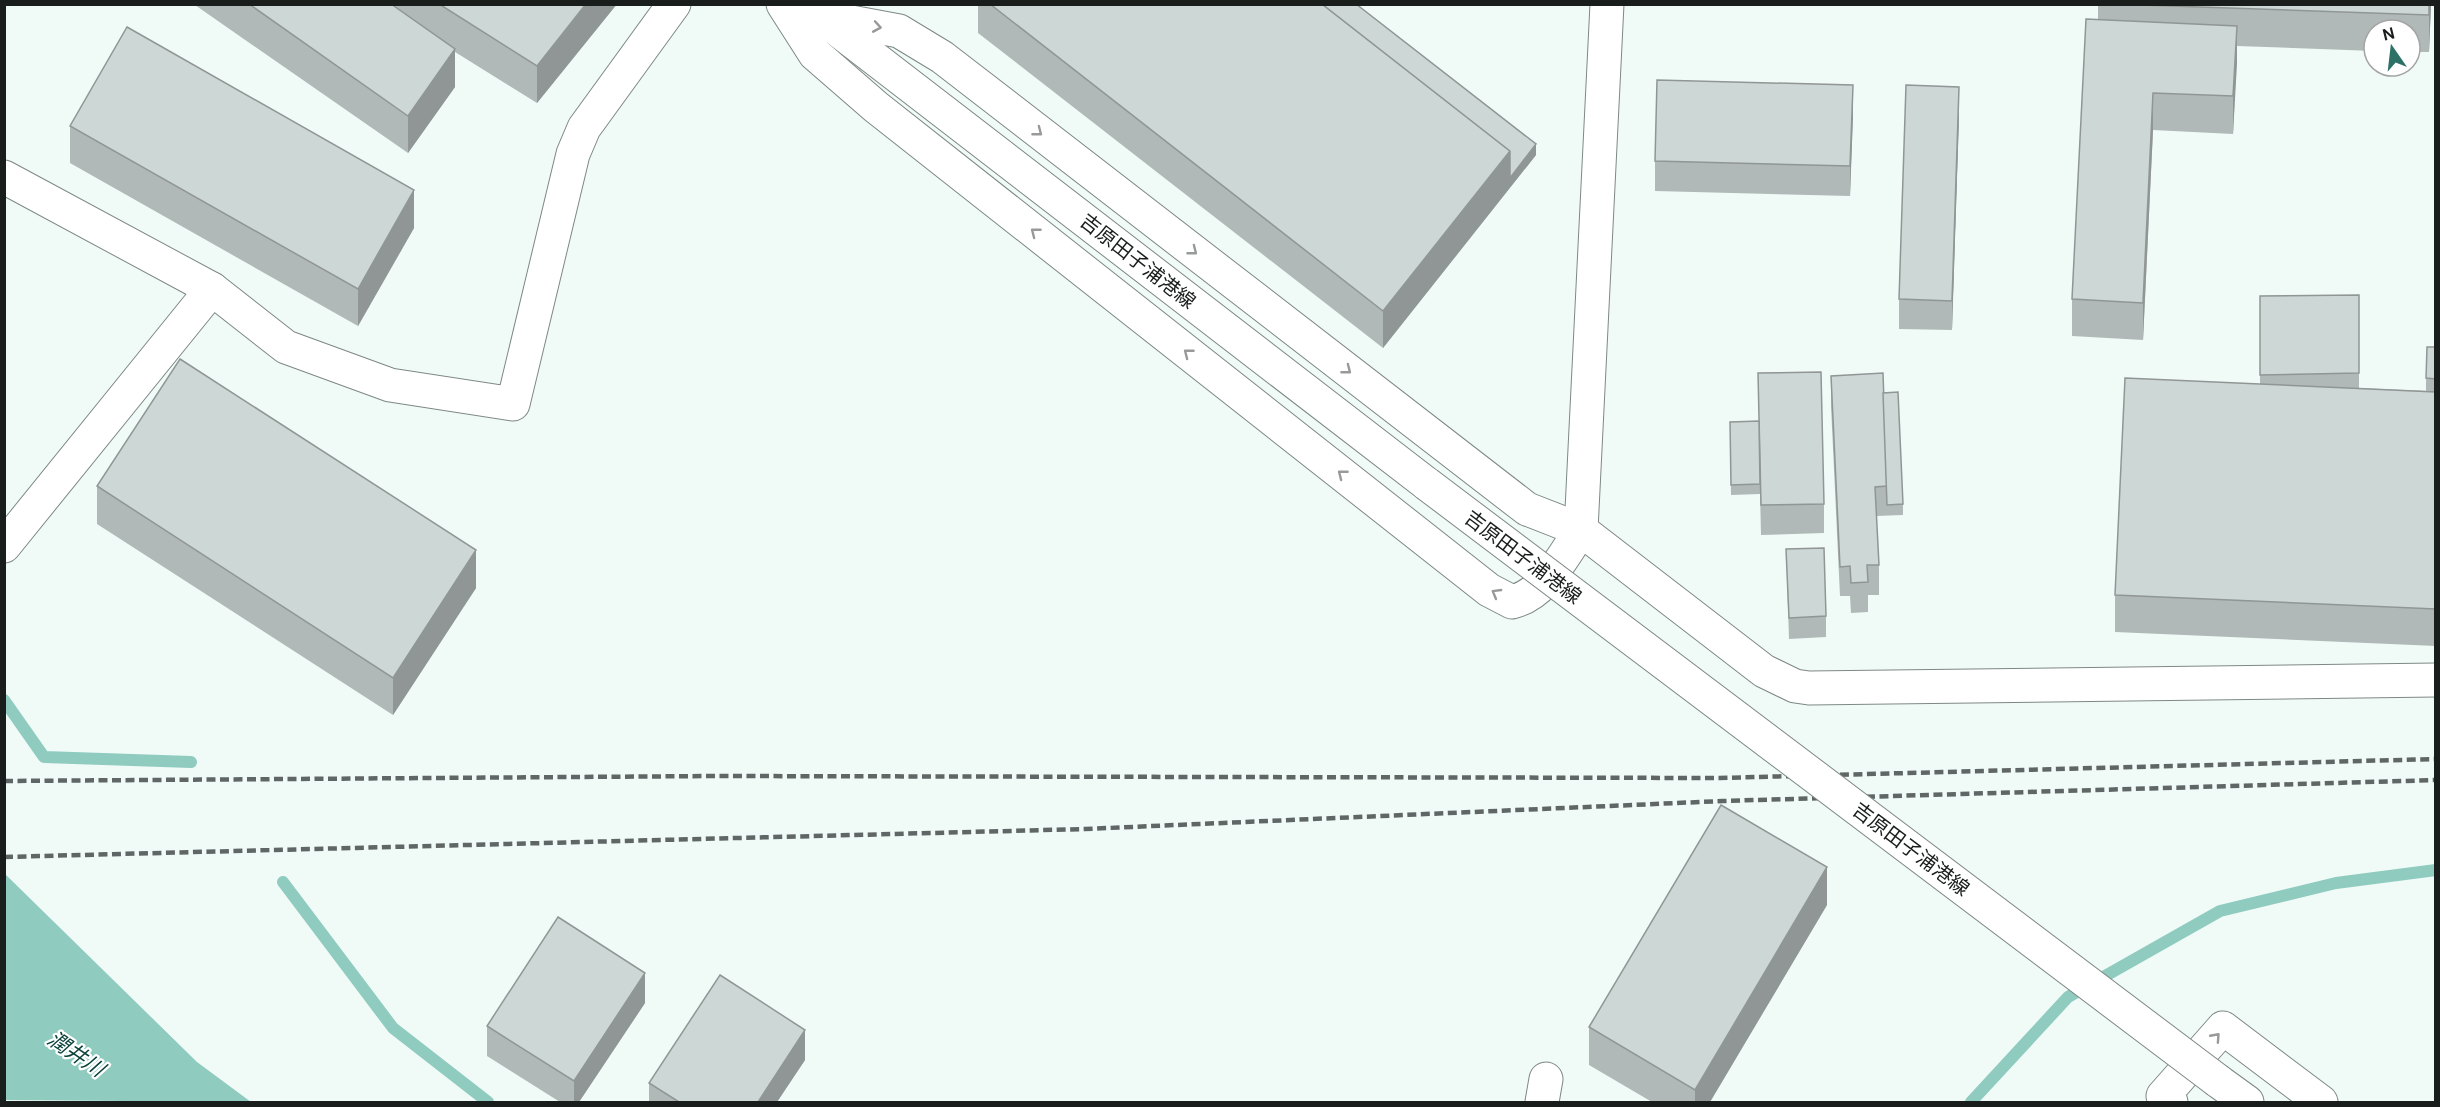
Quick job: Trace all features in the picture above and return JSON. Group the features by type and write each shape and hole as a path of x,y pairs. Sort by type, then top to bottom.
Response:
{"street":[{"path":"4,177 212,289 286,347 390,385 513,404 573,154 584,128 674,4"},
{"path":"783,4 815,54 876,107 1490,590 1512,602 1526,598 1538,590 1581,531 1606,4"},
{"path":"811,10 899,31 942,57 1527,509 1581,531 1764,671 1795,687 2436,680"},
{"name":"吉原田子浦港線","path":"811,10 1426,484 2247,1102"},
{"path":"4,546 212,289"},
{"path":"2171,1102 2163,1096 2223,1029 2321,1102"}],"water":[{"name":"潤井川","path":"4,873 197,1062 251,1102 5,1100"}],"building":[{"path":"249,4 391,4 455,49 408,116"},
{"path":"439,4 586,4 537,66"},
{"path":"990,4 1322,4 1510,151 1383,311"},
{"path":"1322,4 1356,4 1536,144 1510,178 1510,151"},
{"path":"2112,4 2429,4 2429,15"},
{"path":"2086,19 2237,26 2233,96 2153,93 2143,303 2072,299"},
{"path":"127,27 414,190 358,289 70,126"},
{"path":"1657,80 1853,85 1850,166 1655,161"},
{"path":"1906,85 1959,87 1952,301 1899,299"},
{"path":"2359,295 2359,373 2260,375 2260,296"},
{"path":"2427,347 2436,347 2436,379 2426,378"},
{"path":"180,359 476,550 393,678 97,486"},
{"path":"1821,372 1824,504 1761,505 1758,373"},
{"path":"1883,373 1887,486 1875,487 1879,565 1867,565 1868,582 1851,583 1850,566 1840,567 1831,376"},
{"path":"2125,378 2436,392 2436,609 2115,595"},
{"path":"1898,392 1903,504 1887,505 1883,393"},
{"path":"1759,421 1760,484 1731,485 1730,422"},
{"path":"1824,548 1826,616 1789,618 1786,549"},
{"path":"1721,805 1827,867 1695,1090 1589,1027"},
{"path":"558,917 645,973 574,1081 487,1026"},
{"path":"720,975 805,1030 758,1102 679,1102 649,1083"}],"waterway":[{"path":"4,700 44,757 191,762"},
{"path":"1971,1102 2068,997 2220,911 2336,883 2436,870"},
{"path":"283,882 393,1028 488,1102"}],"railway":[{"path":"4,781 715,776 1719,778 2436,759"},
{"path":"4,857 1085,829 1723,801 2436,780"}]}
